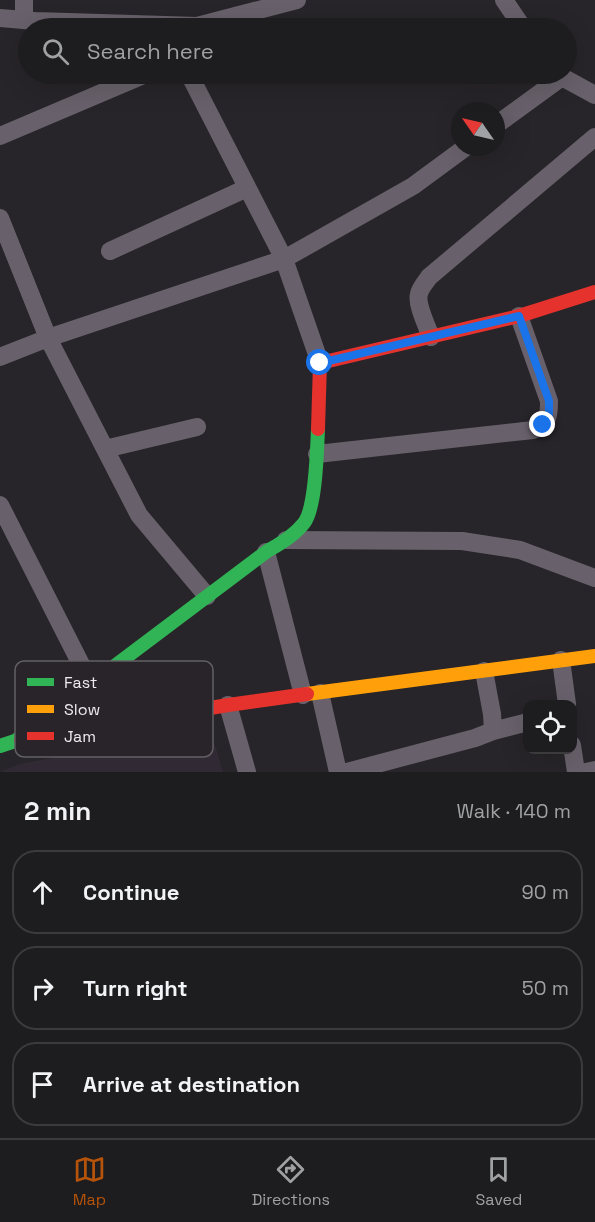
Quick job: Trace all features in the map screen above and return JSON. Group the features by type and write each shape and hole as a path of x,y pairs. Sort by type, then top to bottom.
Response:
{"street":[{"path":"24,0 24,18"},
{"path":"228,18 297,0"},
{"path":"504,0 516,18"},
{"path":"0,18 18,20"},
{"path":"0,136 122,84"},
{"path":"121,661 266,552 286,540 305,522 311,507 317,454 320,363 284,259 194,84"},
{"path":"505,118 549,84"},
{"path":"577,84 593,92"},
{"path":"431,336 418,296 429,277 595,137"},
{"path":"0,357 48,338 284,259 413,186 454,156"},
{"path":"110,251 247,188"},
{"path":"0,218 48,338 139,515 207,596"},
{"path":"320,363 519,316 595,292"},
{"path":"317,454 533,430 543,425 549,415 549,401 519,316"},
{"path":"105,449 197,427"},
{"path":"0,505 79,661"},
{"path":"286,540 462,541 520,550 595,578"},
{"path":"266,552 338,772"},
{"path":"213,708 595,656"},
{"path":"561,660 566,700"},
{"path":"484,671 493,731"},
{"path":"228,705 247,772"},
{"path":"347,772 523,723"},
{"path":"0,746 15,741"},
{"path":"574,754 576,772"},
{"path":"586,772 595,770"}],"shaded area":[{"path":"213,738 223,772 0,772 20,764 57,757 213,757"}],"traffic: fast":[{"path":"121,661 300,528 311,505 318,429"},
{"path":"0,746 15,741"}],"traffic: slow":[{"path":"307,694 595,656"}],"traffic: jam":[{"path":"318,429 320,363 519,316 595,292"},
{"path":"213,708 307,694"}],"route":[{"path":"320,363 519,316 549,401 549,415 543,425"}]}
